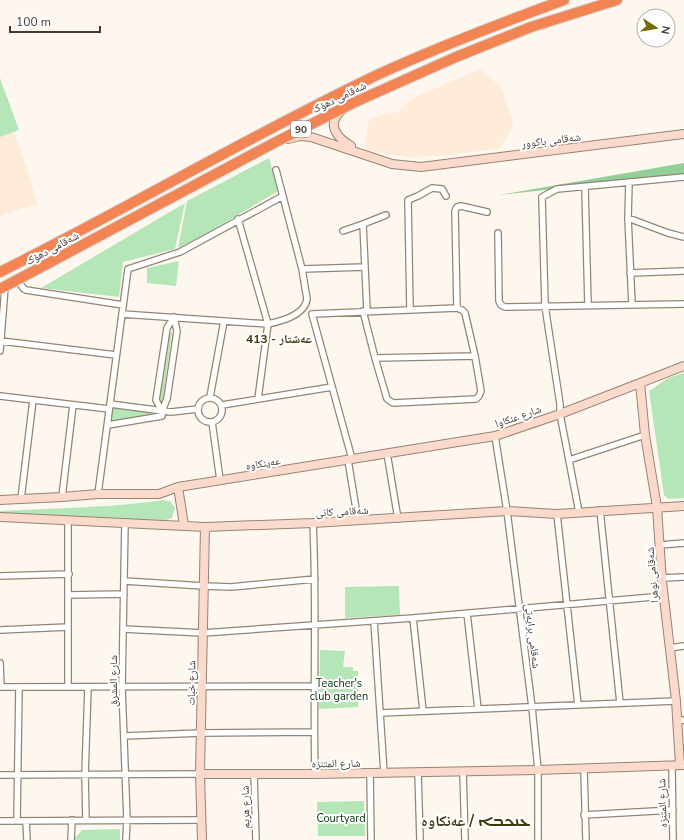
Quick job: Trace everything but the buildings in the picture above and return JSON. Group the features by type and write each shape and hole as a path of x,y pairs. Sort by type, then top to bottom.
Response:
{"highway":[{"name":"شەقامی دهۆک","path":"0,272 238,145 378,75 493,26 564,0"},
{"name":"شەقامی دهۆک","path":"3,288 272,144 353,103 456,57 517,33 617,0"},
{"path":"32,255 39,268"}],"street":[{"path":"353,103 341,111 337,116 334,124 335,131 342,141 367,156"},
{"name":"شەقامی باکوور","path":"367,156 392,164 421,167 684,134"},
{"path":"272,144 297,137 311,137 367,156"},
{"path":"122,314 268,324 284,320 307,304 307,294 302,269 276,170"},
{"path":"579,512 560,414 560,404 545,306 542,197 557,189 684,177"},
{"path":"629,182 628,218 632,304"},
{"path":"585,186 588,305"},
{"path":"410,310 408,200 432,188 442,189 446,196"},
{"path":"98,494 128,269 180,252 282,196"},
{"path":"457,308 455,211 457,207 461,206 487,212"},
{"path":"343,231 386,215"},
{"path":"628,218 668,233 684,236"},
{"path":"238,220 268,324 258,399"},
{"path":"358,521 350,460 312,314 365,311 457,308 462,310 465,313 481,391 480,396 476,399 393,403 387,399 375,358 365,311 363,224"},
{"path":"498,233 499,301 501,305 505,307 684,304"},
{"path":"302,269 365,267"},
{"path":"630,273 684,271"},
{"path":"17,280 26,290 123,305"},
{"path":"0,350 3,288"},
{"path":"162,411 156,400 167,328 174,317"},
{"path":"108,425 162,416 162,411 167,399 177,331 174,317"},
{"path":"210,398 224,321"},
{"path":"1,341 116,355"},
{"path":"375,358 475,356"},
{"name":"شارع عنكاوا","path":"350,460 495,436 560,414 684,366"},
{"name":"شەقامی نوهرا","path":"640,383 645,435 657,507 662,578 676,701 681,721 682,765"},
{"path":"222,405 332,387"},
{"path":"0,396 73,405 171,412 198,408"},
{"path":"207,398 217,400 222,405 221,416 215,421 208,422 200,416 198,408 201,402 207,398"},
{"path":"21,499 33,400"},
{"path":"62,497 73,405"},
{"path":"212,422 220,480"},
{"path":"569,460 645,435"},
{"name":"شەقامی برایەتی","path":"495,436 507,511 532,707 538,770 538,840"},
{"path":"387,453 398,519"},
{"name":"عەینکاوە","path":"178,487 350,460"},
{"path":"0,500 98,494 159,494 178,487 184,525"},
{"name":"شەقامی کانی","path":"0,517 205,526 358,521 507,511 557,514 600,510 684,506"},
{"path":"600,510 620,703"},
{"path":"557,514 578,705"},
{"path":"68,521 68,687"},
{"name":"شارع المشرق","path":"125,522 122,687 126,775 126,840"},
{"path":"313,523 316,625 314,732 315,774"},
{"name":"شارع خبات","path":"202,840 200,774 205,526"},
{"path":"660,545 684,543"},
{"path":"0,576 69,574"},
{"path":"662,578 684,576"},
{"path":"124,581 231,587 315,578"},
{"path":"69,595 124,594"},
{"path":"123,629 203,633 413,618 664,596"},
{"path":"466,613 478,709"},
{"path":"413,618 424,711"},
{"path":"374,621 384,773"},
{"path":"0,630 68,627"},
{"path":"670,648 684,646"},
{"path":"0,663 1,687 315,686"},
{"path":"17,821 20,687"},
{"path":"86,820 88,687"},
{"path":"380,713 676,701"},
{"path":"124,736 201,733 314,732"},
{"name":"شارع المتنزه","path":"0,775 254,775 463,772 682,765"},
{"name":"شارع المتنزه","path":"672,766 674,840"},
{"path":"584,768 584,814 586,840"},
{"path":"418,772 420,840"},
{"path":"463,772 465,840"},
{"path":"370,773 371,840"},
{"name":"شارع هريم","path":"254,775 256,840"},
{"path":"584,814 673,810"},
{"path":"71,840 72,820"},
{"path":"0,821 201,820"},
{"path":"26,821 26,840"}],"shaded area":[{"path":"480,69 501,87 514,124 500,148 443,156 406,157 365,150 369,119 399,111 411,99"},
{"path":"0,87 38,204 0,216"}],"green space":[{"path":"0,78 19,130 0,137"},
{"path":"269,158 278,191 206,234 178,248 187,201"},
{"path":"684,163 684,175 499,195"},
{"path":"185,203 175,249 123,262 119,297 41,288"},
{"path":"179,261 176,286 147,283 147,268"},
{"path":"172,332 162,402 160,398 169,333"},
{"path":"684,373 684,498 668,499 664,495 649,391 668,378"},
{"path":"112,405 161,412 161,415 110,423"},
{"path":"164,500 171,502 175,508 172,518 166,520 0,517 0,511 103,506"},
{"path":"399,586 400,615 345,618 345,587"},
{"name":"Teacher's club garden","path":"320,650 345,651 343,667 353,667 353,671 358,671 358,707 319,709"},
{"name":"Courtyard","path":"364,801 365,836 318,836 317,802"},
{"path":"120,829 120,840 75,840 82,830"}],"district":[{"name":"عه‌شتار - 413","path":"279,339"},
{"name":"ܥܢܟܒܐ / عەنکاوە","path":"476,821"}]}
